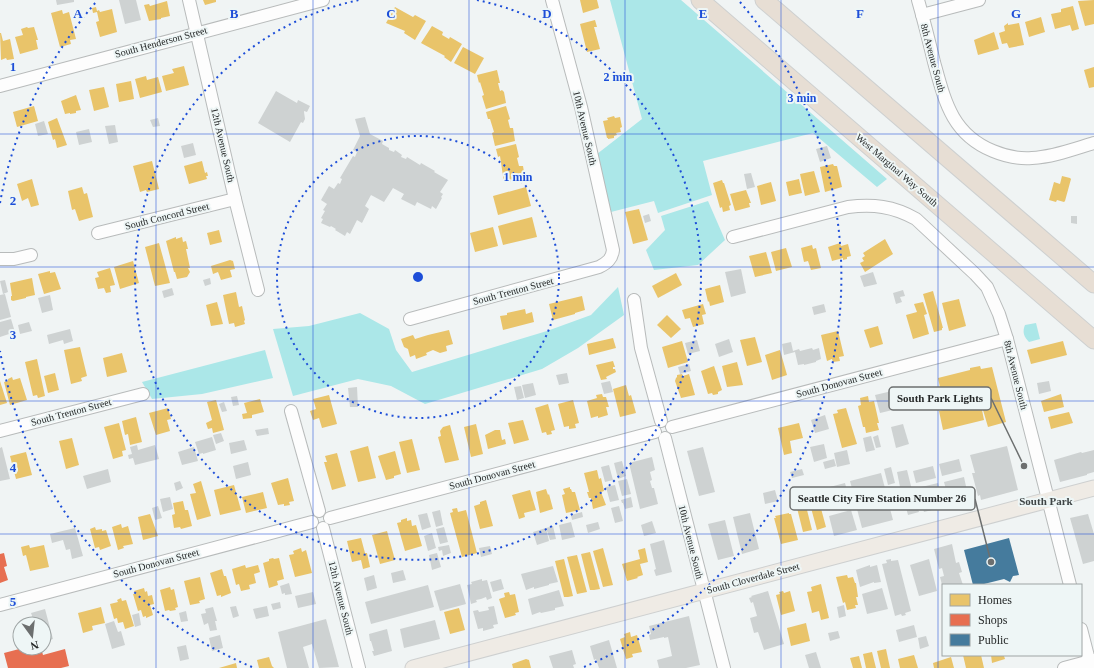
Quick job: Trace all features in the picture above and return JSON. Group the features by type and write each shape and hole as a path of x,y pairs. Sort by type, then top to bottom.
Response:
{"highway":[{"name":"West Marginal Way South","path":"700,0 1094,340"},
{"path":"764,0 1094,284"}],"main road":[{"name":"South Cloverdale Street","path":"413,668 1094,488"}],"street":[{"name":"12th Avenue South","path":"188,0 197,32 235,199 258,290"},
{"name":"South Henderson Street","path":"0,86 197,32 323,0"},
{"name":"10th Avenue South","path":"552,0 581,107 613,250 612,257"},
{"name":"8th Avenue South","path":"918,0 946,105 960,128 969,136 985,148 1000,154 1031,159 1094,143"},
{"path":"922,15 979,0"},
{"name":"South Concord Street","path":"98,233 235,199"},
{"name":"8th Avenue South","path":"733,237 848,207 865,205 892,208 904,212 916,219 975,274 987,287 999,314 1007,339 1070,584"},
{"path":"0,259 14,259 31,255"},
{"name":"South Trenton Street","path":"410,319 599,267 607,263 612,257"},
{"path":"634,300 641,348 661,420"},
{"name":"South Donovan Street","path":"672,427 1007,339"},
{"name":"South Trenton Street","path":"0,431 143,394"},
{"path":"291,411 319,511"},
{"path":"661,420 668,421 672,427 671,434 665,438 660,438 655,432 655,424 661,420"},
{"name":"South Donovan Street","path":"330,518 655,432"},
{"name":"10th Avenue South","path":"665,438 724,668"},
{"path":"319,511 326,512 330,518 328,525 318,525 314,514 319,511"},
{"name":"12th Avenue South","path":"318,525 359,668"},
{"name":"South Donovan Street","path":"0,605 318,525"},
{"path":"1064,668 1092,663 1082,632"}],"shaded area":[{"path":"610,0 681,0 887,179 877,187 813,133 703,161 712,195 658,213 654,201 611,212 597,154 642,119"},
{"path":"708,201 725,240 698,265 654,270 646,250 665,230 661,216"},
{"path":"618,287 624,315 578,348 542,369 425,404 391,386 358,379 293,396 273,329 309,326 360,313 389,329 396,350 412,372 547,331 591,315"},
{"path":"1036,323 1040,339 1029,342 1024,334 1025,325"},
{"path":"265,350 273,378 202,394 152,399 142,382"}],"building: Homes":[{"path":"203,0 216,0 216,2 205,5"},
{"path":"580,0 597,0 599,8 583,13"},
{"path":"1094,0 1094,24 1085,26 1078,1"},
{"path":"167,1 170,16 149,21 144,5 149,4 150,6"},
{"path":"1073,6 1079,29 1072,31 1070,25 1055,29 1051,14 1061,12 1061,9"},
{"path":"96,7 97,11 99,10 100,12 112,9 117,32 100,37 96,22 99,21 97,12 93,13 92,8"},
{"path":"395,7 413,17 415,15 426,21 415,40 404,33 405,31 386,23"},
{"path":"62,10 63,14 69,12 76,39 70,40 71,44 60,47 51,13"},
{"path":"1041,17 1045,32 1029,37 1025,22"},
{"path":"595,20 597,27 594,27 600,49 587,52 580,24"},
{"path":"1008,23 1008,25 1019,23 1024,45 1009,48 1007,43 1002,44 999,33 1005,31 1004,26"},
{"path":"432,26 443,32 442,35 449,39 450,37 462,44 451,62 444,57 445,56 421,43"},
{"path":"34,27 38,40 36,40 38,49 20,54 15,37 23,35 21,29"},
{"path":"994,32 999,49 978,55 974,40"},
{"path":"0,33 3,41 10,39 14,59 7,60 6,58 1,60"},
{"path":"463,47 484,58 475,74 454,63"},
{"path":"184,66 189,85 166,91 162,76 174,73 172,69"},
{"path":"1094,67 1094,87 1089,88 1084,70"},
{"path":"497,70 500,91 502,90 504,92 506,103 486,109 482,96 484,95 477,75"},
{"path":"146,76 147,80 158,77 162,92 140,98 135,79"},
{"path":"131,81 134,99 119,102 116,84"},
{"path":"104,87 109,107 94,111 89,90"},
{"path":"76,95 81,110 76,111 76,113 65,114 61,101"},
{"path":"34,106 38,121 17,127 13,112"},
{"path":"506,106 510,119 508,120 510,128 513,128 515,141 495,146 492,133 494,132 486,112"},
{"path":"614,116 615,118 620,117 622,127 620,128 621,132 616,133 617,135 614,136 614,138 608,139 603,121"},
{"path":"57,118 67,145 57,148 48,122"},
{"path":"516,144 519,157 517,158 519,166 523,166 525,178 504,183 500,156 498,157 496,149"},
{"path":"152,161 159,189 140,192 133,166"},
{"path":"202,161 205,173 207,172 207,179 189,184 184,166"},
{"path":"833,164 834,166 837,166 842,187 825,192 820,167"},
{"path":"814,171 820,192 805,196 800,174"},
{"path":"1062,176 1071,179 1065,201 1057,200 1056,202 1049,200 1054,182 1060,184"},
{"path":"32,179 39,205 31,207 28,198 22,201 17,184"},
{"path":"799,179 802,193 789,196 786,182"},
{"path":"722,180 731,205 729,206 730,210 723,212 722,207 720,208 713,183"},
{"path":"771,182 776,201 761,205 757,186"},
{"path":"82,187 84,194 87,193 93,217 79,221 75,209 72,210 68,191"},
{"path":"526,187 531,206 498,215 493,196"},
{"path":"746,190 751,203 749,203 750,207 735,211 730,194"},
{"path":"639,209 648,240 633,244 625,212"},
{"path":"532,217 537,237 503,245 498,226"},
{"path":"493,227 498,246 475,252 470,233"},
{"path":"219,230 222,242 210,245 207,233"},
{"path":"176,237 176,239 182,237 183,242 186,241 190,268 188,268 190,272 187,277 177,279 166,241"},
{"path":"885,239 893,254 865,272 860,263 864,261 862,258 865,256 863,253"},
{"path":"159,243 170,283 155,286 145,247"},
{"path":"840,243 841,246 848,244 851,256 847,257 847,259 843,260 843,258 832,261 828,247"},
{"path":"812,245 813,249 816,248 821,268 811,270 808,261 804,262 801,248"},
{"path":"786,248 792,267 776,271 771,252"},
{"path":"766,252 772,273 755,277 749,256"},
{"path":"230,260 233,261 235,269 230,270 232,277 221,280 218,272 213,274 211,266"},
{"path":"133,261 139,283 120,289 114,267"},
{"path":"110,268 115,285 110,286 111,292 106,293 104,288 98,289 95,278 99,277 97,272"},
{"path":"50,271 50,273 55,272 61,289 44,294 38,274"},
{"path":"676,273 682,285 658,298 652,286"},
{"path":"32,278 35,295 13,301 11,300 12,296 10,283"},
{"path":"720,285 724,302 710,306 705,289"},
{"path":"933,291 943,328 942,330 934,332 923,294"},
{"path":"236,292 239,307 242,306 245,324 235,327 234,323 229,324 223,295"},
{"path":"582,296 585,310 553,320 549,304"},
{"path":"959,299 966,326 949,331 942,303"},
{"path":"217,302 223,324 211,326 206,305"},
{"path":"923,302 927,314 924,315 929,334 913,339 906,315 917,312 914,304"},
{"path":"703,304 706,314 702,315 704,324 693,327 690,318 685,319 682,310"},
{"path":"525,309 526,314 532,312 534,322 503,330 500,316"},
{"path":"667,315 681,329 671,338 657,325"},
{"path":"878,326 883,344 870,348 864,330"},
{"path":"449,330 453,344 446,346 447,351 440,353 433,350 426,353 427,355 416,359 415,355 410,357 408,349 404,347 401,339 413,335 415,339"},
{"path":"838,331 844,356 839,357 840,361 833,362 832,359 827,361 821,335"},
{"path":"755,337 762,362 747,366 740,340"},
{"path":"613,338 616,348 589,355 587,344"},
{"path":"682,341 688,362 668,368 662,347"},
{"path":"1063,341 1067,355 1031,364 1027,350"},
{"path":"80,347 87,376 81,378 82,381 71,384 64,350"},
{"path":"780,350 787,375 772,380 765,355"},
{"path":"122,353 127,372 107,377 103,358"},
{"path":"37,359 45,396 38,398 37,395 33,396 25,362"},
{"path":"613,361 615,367 613,367 613,369 615,369 616,372 606,377 607,379 601,380 596,365"},
{"path":"737,362 743,385 727,387 722,366"},
{"path":"714,366 722,390 718,392 718,394 713,395 712,393 708,394 701,371"},
{"path":"980,366 981,369 992,367 1006,422 988,427 982,410 984,420 943,430 939,411 980,401 977,388 942,397 938,378"},
{"path":"55,373 59,390 48,393 44,376"},
{"path":"682,374 683,376 689,374 695,395 681,398 675,381 677,375"},
{"path":"12,377 13,380 20,378 27,400 10,405 4,382 8,381 8,379"},
{"path":"0,381 7,403 0,405"},
{"path":"626,385 629,396 631,395 636,413 620,417 613,389"},
{"path":"602,394 603,397 606,397 609,407 606,407 608,415 598,418 598,416 591,418 587,401 597,398 596,395"},
{"path":"1061,394 1064,407 1044,412 1041,401"},
{"path":"329,395 337,424 322,428 319,418 313,420 310,411 316,409 313,399"},
{"path":"868,396 869,402 874,401 879,430 866,433 858,406 861,405 860,398"},
{"path":"260,399 264,412 252,415 252,418 243,419 242,414 247,413 244,403"},
{"path":"216,400 224,430 213,433 212,428 208,429 206,423 212,420 207,402"},
{"path":"573,400 579,423 575,424 576,428 569,429 569,426 564,427 558,404"},
{"path":"548,404 555,430 551,431 552,434 547,435 546,432 542,433 535,408"},
{"path":"168,408 171,419 167,420 170,431 156,435 149,413"},
{"path":"846,408 857,444 842,448 833,414 838,413 837,410"},
{"path":"1069,412 1073,423 1051,429 1048,417"},
{"path":"136,417 142,442 130,445 128,434 125,435 122,421"},
{"path":"523,420 529,440 514,444 508,423"},
{"path":"119,423 126,450 122,451 123,456 113,459 104,427"},
{"path":"799,423 803,438 790,441 792,453 784,455 778,428"},
{"path":"476,424 483,454 471,457 464,427"},
{"path":"450,425 459,460 445,463 438,437 441,436 440,431 443,427"},
{"path":"495,430 500,430 502,440 505,439 506,444 488,449 485,435"},
{"path":"72,438 79,465 66,469 59,441"},
{"path":"412,439 420,470 407,473 399,442"},
{"path":"368,446 376,478 358,482 350,451"},
{"path":"395,451 401,474 386,480 378,456"},
{"path":"26,452 32,475 16,479 10,456"},
{"path":"337,453 346,486 332,490 324,462 327,462 325,456"},
{"path":"597,470 599,479 601,478 604,491 601,492 606,505 593,509 591,498 589,498 587,492 589,492 584,473"},
{"path":"288,478 294,501 289,502 290,505 278,505 271,483"},
{"path":"201,481 211,516 197,520 190,494 196,493 193,484"},
{"path":"234,485 241,510 220,515 214,490"},
{"path":"570,487 572,492 575,492 580,510 566,513 562,495 565,494 563,489"},
{"path":"546,489 553,509 540,513 536,492"},
{"path":"530,490 536,510 524,513 525,517 519,519 512,495"},
{"path":"816,490 826,527 817,530 807,493"},
{"path":"263,492 267,508 246,513 242,497"},
{"path":"803,494 812,530 803,532 794,496"},
{"path":"486,500 493,526 480,529 474,506"},
{"path":"183,501 185,510 188,510 192,526 181,529 180,527 174,528 172,515 175,514 173,503"},
{"path":"457,508 458,512 466,510 477,553 462,557 450,513 453,512 452,509"},
{"path":"789,513 791,514 798,540 781,544 774,518 776,518 775,516"},
{"path":"150,514 158,536 143,540 138,517"},
{"path":"407,518 407,521 411,520 412,526 416,525 422,546 405,551 397,523"},
{"path":"121,524 122,528 128,526 133,544 123,546 124,548 118,550 112,527"},
{"path":"95,527 96,530 106,530 111,546 100,550 99,547 95,548 90,529"},
{"path":"387,531 395,560 380,564 372,535"},
{"path":"361,538 365,553 367,553 370,567 363,569 361,560 352,562 347,541"},
{"path":"29,545 30,548 44,545 49,567 30,571 26,555 23,556 21,547"},
{"path":"301,548 302,552 306,550 312,573 295,577 289,555 294,554 293,551"},
{"path":"603,548 613,585 603,587 593,551"},
{"path":"645,548 648,562 640,564 643,575 627,581 622,564 640,559 638,550"},
{"path":"590,552 600,589 590,590 581,554"},
{"path":"577,555 587,592 577,594 567,557"},
{"path":"273,558 279,558 284,579 277,581 278,585 269,588 263,563"},
{"path":"564,559 573,596 568,597 564,597 555,561"},
{"path":"245,565 246,568 258,565 260,572 254,574 256,583 249,585 250,589 241,591 239,584 236,585 232,569"},
{"path":"222,569 224,576 226,576 231,593 221,597 221,595 217,596 210,573"},
{"path":"847,575 848,578 853,577 856,583 858,597 856,597 858,605 855,605 856,608 847,610 845,602 843,603 836,577"},
{"path":"200,577 205,599 199,601 200,603 190,605 184,581"},
{"path":"821,584 829,618 821,620 819,611 812,613 807,592 812,591 811,587"},
{"path":"170,587 171,590 174,589 178,607 175,608 176,610 165,611 160,590"},
{"path":"144,588 145,592 147,591 148,596 152,595 154,604 150,605 153,615 146,618 146,616 143,617 141,610 138,611 133,594 135,594 134,591"},
{"path":"783,591 784,593 790,591 795,611 781,615 776,595"},
{"path":"509,592 510,595 515,594 519,612 515,613 516,615 505,618 499,599 505,597 504,593"},
{"path":"121,598 122,601 126,600 134,626 125,629 123,622 118,623 117,618 114,619 110,604 118,602 117,600"},
{"path":"101,607 105,623 92,626 93,630 83,633 78,613"},
{"path":"459,608 465,630 450,634 444,612"},
{"path":"806,623 810,641 791,646 787,628"},
{"path":"630,632 631,637 637,635 642,652 632,654 633,657 626,659 620,639 625,637 624,634"},
{"path":"886,649 890,668 881,668 877,651"},
{"path":"872,652 876,668 866,668 863,654"},
{"path":"914,655 918,668 900,668 898,659"},
{"path":"859,656 862,668 853,668 850,658"},
{"path":"963,656 981,656 984,668 966,668"},
{"path":"991,656 1004,656 1005,659 992,663"},
{"path":"269,657 274,668 259,668 257,660"},
{"path":"951,657 954,668 934,668 933,663"},
{"path":"526,659 529,660 531,668 513,668 512,664"},
{"path":"236,663 237,668 219,668"}],"building: Shops":[{"path":"4,553 7,566 4,567 8,580 0,583 0,554"},
{"path":"65,649 69,666 61,668 8,668 4,653 12,651 12,656 52,656 52,653"}],"building: Public":[{"path":"1009,538 1019,575 1013,576 1010,582 1004,579 984,584 973,584 964,550"}],"building: Other":[{"path":"56,0 74,0 74,2 57,5"},
{"path":"119,0 136,0 141,20 125,24"},
{"path":"276,91 297,103 298,100 310,106 307,112 304,111 305,119 303,123 301,122 290,142 258,123"},
{"path":"365,117 370,134 383,141 382,144 389,148 389,150 394,152 395,150 402,155 401,157 406,159 407,157 420,165 421,163 448,180 440,192 443,194 436,209 432,206 431,209 417,202 415,206 401,199 404,194 393,188 384,202 371,195 365,206 369,209 362,223 357,220 350,234 347,232 345,236 331,226 330,227 321,223 323,219 321,218 325,211 323,210 327,204 321,200 329,186 334,189 338,183 340,184 342,179 340,178 353,156 355,157 357,152 353,150 360,136 355,119"},
{"path":"158,118 160,126 153,127 150,120"},
{"path":"44,121 48,134 38,136 35,124"},
{"path":"115,125 118,142 109,144 105,126"},
{"path":"89,129 92,142 79,145 76,132"},
{"path":"193,143 196,155 184,158 181,146"},
{"path":"827,146 831,158 820,162 816,149"},
{"path":"751,173 755,187 747,189 744,174"},
{"path":"649,214 651,221 645,223 643,216"},
{"path":"1071,216 1077,216 1077,224 1071,223"},
{"path":"741,269 746,293 731,297 725,272"},
{"path":"873,272 877,284 864,287 860,276"},
{"path":"210,278 211,284 205,286 203,280"},
{"path":"5,280 8,292 3,294 0,281"},
{"path":"172,288 174,295 164,298 162,291"},
{"path":"903,290 905,296 900,297 902,302 896,304 893,293"},
{"path":"5,294 11,317 0,320 0,295"},
{"path":"50,295 53,310 42,313 38,298"},
{"path":"824,304 826,312 814,315 812,307"},
{"path":"11,319 15,332 0,337 0,322"},
{"path":"29,322 32,331 20,334 18,325"},
{"path":"70,329 73,341 64,344 63,340 49,344 47,335"},
{"path":"729,339 733,352 719,357 715,344"},
{"path":"697,340 700,351 688,354 685,343"},
{"path":"791,342 793,351 812,348 813,350 819,348 821,359 816,362 798,365 795,352 784,355 782,344"},
{"path":"689,364 691,371 680,374 678,367"},
{"path":"567,373 569,383 559,385 556,375"},
{"path":"610,381 613,392 604,394 601,383"},
{"path":"1049,381 1051,391 1039,394 1037,383"},
{"path":"533,383 536,395 525,398 522,385"},
{"path":"521,386 524,398 517,400 514,387"},
{"path":"357,387 358,407 350,407 348,388"},
{"path":"892,391 897,409 880,413 875,395"},
{"path":"237,396 239,405 233,406 231,397"},
{"path":"224,402 227,411 222,412 219,404"},
{"path":"825,415 829,429 815,433 811,420"},
{"path":"903,424 909,444 896,448 891,427"},
{"path":"268,428 269,434 257,436 255,430"},
{"path":"221,433 224,441 216,444 213,435"},
{"path":"878,435 881,447 876,448 873,437"},
{"path":"871,436 875,450 866,452 863,438"},
{"path":"212,437 216,450 199,454 195,442"},
{"path":"244,440 247,450 231,454 229,443"},
{"path":"824,444 827,458 814,462 810,447"},
{"path":"137,445 138,450 155,445 159,459 135,465 133,458 129,459 128,455 132,454 130,447"},
{"path":"1007,446 1018,490 981,500 980,495 978,496 972,473 975,473 970,455"},
{"path":"2,447 10,479 0,481 0,448"},
{"path":"194,447 198,461 182,465 178,452"},
{"path":"703,447 715,492 699,496 687,451"},
{"path":"847,450 850,464 837,467 834,453"},
{"path":"1094,450 1094,472 1060,482 1054,460 1081,452"},
{"path":"652,457 655,470 650,472 652,480 650,481 652,488 654,488 658,504 640,509 629,463"},
{"path":"834,459 836,466 825,469 823,462"},
{"path":"959,459 962,471 942,476 939,464"},
{"path":"622,461 626,476 618,479 614,463"},
{"path":"248,462 251,475 236,479 233,466"},
{"path":"609,465 613,480 605,482 601,467"},
{"path":"933,466 936,478 916,483 913,471"},
{"path":"891,467 895,483 888,485 884,469"},
{"path":"108,469 111,482 87,489 83,476"},
{"path":"802,469 804,475 792,478 790,472"},
{"path":"907,470 913,494 902,497 897,472"},
{"path":"881,473 886,492 855,500 850,481"},
{"path":"964,477 969,500 950,505 944,482"},
{"path":"627,479 631,494 622,496 618,481"},
{"path":"180,481 183,488 176,491 174,483"},
{"path":"845,483 850,502 827,508 822,489"},
{"path":"938,483 944,507 924,512 917,488"},
{"path":"615,485 619,500 610,502 606,487"},
{"path":"775,490 778,501 765,504 763,493"},
{"path":"170,497 173,509 163,512 160,499"},
{"path":"631,497 633,507 625,509 621,500"},
{"path":"914,497 919,512 908,515 904,500"},
{"path":"888,501 893,520 862,528 857,509"},
{"path":"158,506 162,518 155,520 152,508"},
{"path":"619,506 623,521 615,523 611,508"},
{"path":"440,510 443,525 436,527 432,512"},
{"path":"851,510 857,530 834,536 829,516"},
{"path":"582,512 583,517 572,520 571,515"},
{"path":"427,513 431,527 422,530 418,515"},
{"path":"750,513 759,549 742,554 733,517"},
{"path":"1088,514 1094,534 1094,561 1083,564 1070,518"},
{"path":"725,520 734,556 718,560 708,524"},
{"path":"652,521 656,533 644,536 641,525"},
{"path":"571,522 575,537 562,540 559,525"},
{"path":"598,522 600,529 588,533 586,525"},
{"path":"553,526 556,539 550,540 546,528"},
{"path":"444,527 448,542 440,544 436,529"},
{"path":"75,528 83,556 72,559 70,549 66,550 63,540 52,543 50,534"},
{"path":"546,528 549,541 537,545 533,532"},
{"path":"432,533 436,548 428,551 424,536"},
{"path":"664,540 672,572 656,576 654,570 656,569 650,544"},
{"path":"952,544 956,563 959,562 962,572 959,573 963,584 942,585 940,577 944,576 942,568 939,569 934,549"},
{"path":"449,545 451,553 443,556 442,550 439,551 438,547"},
{"path":"490,546 492,554 481,557 479,548"},
{"path":"437,553 441,567 432,570 429,555"},
{"path":"891,559 891,561 898,560 911,611 902,616 901,614 895,616 882,564 887,563 886,560"},
{"path":"929,559 937,591 919,596 910,565"},
{"path":"870,565 870,567 877,565 881,582 874,582 860,587 856,570"},
{"path":"553,566 558,582 526,590 521,574"},
{"path":"403,570 406,580 393,583 391,573"},
{"path":"374,575 377,588 367,591 364,578"},
{"path":"482,579 482,581 487,580 492,598 487,600 486,597 476,600 477,602 471,604 467,585 472,584 471,582"},
{"path":"501,579 504,589 493,592 490,582"},
{"path":"289,583 292,594 282,594 280,586"},
{"path":"460,584 466,604 440,611 434,591"},
{"path":"428,585 434,607 371,624 365,602"},
{"path":"882,588 888,609 867,614 862,594"},
{"path":"559,590 564,606 555,608 555,610 540,612 532,615 528,599"},
{"path":"768,591 784,644 764,650 758,632 754,633 750,618 757,616 753,602 751,603 749,598"},
{"path":"313,592 316,604 298,608 295,596"},
{"path":"280,602 281,608 273,610 271,604"},
{"path":"844,605 846,616 839,618 837,607"},
{"path":"236,606 239,616 233,618 230,607"},
{"path":"267,606 269,616 256,619 253,609"},
{"path":"494,606 498,624 493,625 494,628 483,631 483,628 478,629 473,611 478,610 479,612 489,610 488,607"},
{"path":"213,607 217,621 215,621 217,630 210,631 208,623 204,625 201,614 206,613 205,609"},
{"path":"45,609 47,616 32,616 31,613"},
{"path":"186,611 188,621 181,622 179,613"},
{"path":"139,613 141,625 135,627 132,615"},
{"path":"689,616 700,665 686,668 659,668 657,660 672,656 668,637 650,640 649,635 651,634 649,626"},
{"path":"326,619 339,667 319,668 312,644 303,647 309,668 287,668 278,632"},
{"path":"435,620 440,639 404,648 400,629"},
{"path":"114,621 118,632 121,631 125,645 112,649 105,624"},
{"path":"914,625 917,637 899,642 896,630"},
{"path":"387,629 392,651 374,656 369,634"},
{"path":"838,631 840,638 830,641 828,633"},
{"path":"220,635 223,648 212,651 209,638"},
{"path":"926,636 929,646 920,649 918,638"},
{"path":"609,640 617,668 599,668 596,659 594,660 590,646"},
{"path":"186,645 189,659 180,661 177,647"},
{"path":"572,650 576,664 573,665 574,668 553,668 549,656"},
{"path":"816,652 821,668 809,668 805,655"}],"place":[{"name":"South Park Lights","path":"1024,466"},
{"name":"Seattle City Fire Station Number 26","path":"991,562"}],"district":[{"name":"South Park","path":"1046,501"}]}
